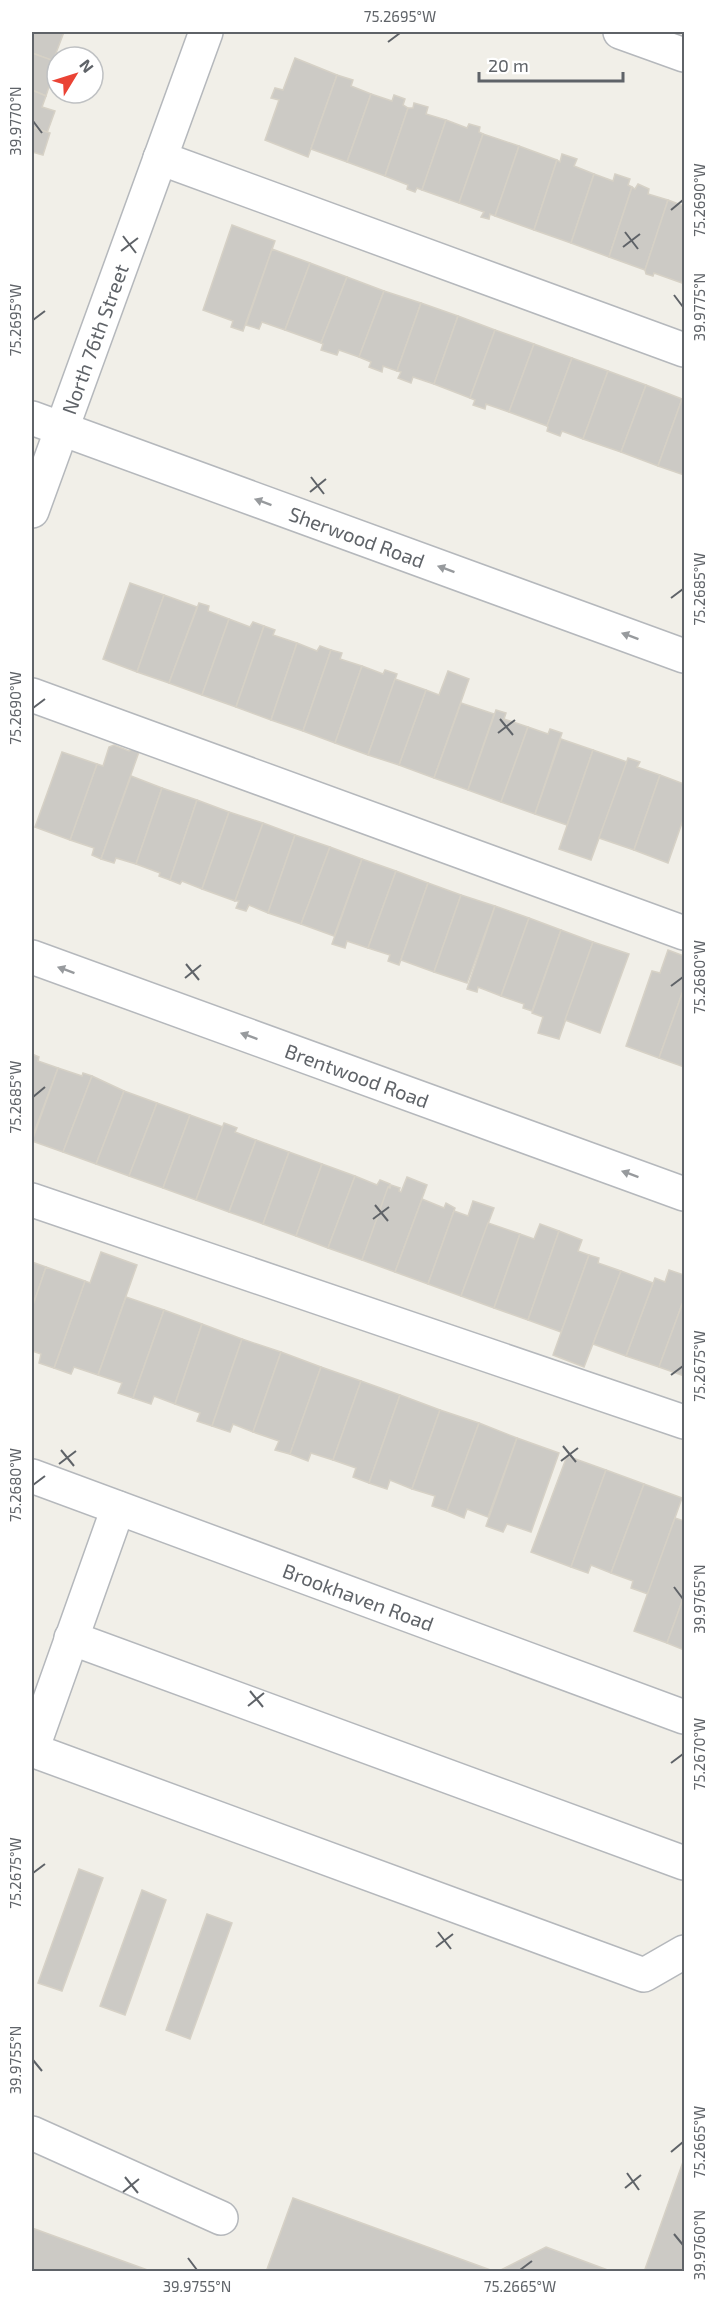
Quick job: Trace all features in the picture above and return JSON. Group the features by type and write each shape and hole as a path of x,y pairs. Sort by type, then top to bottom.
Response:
{"street":[{"name":"North 76th Street","path":"32,511 46,423 160,158 206,32"},
{"path":"620,32 684,55"},
{"path":"160,158 684,350"},
{"name":"Sherwood Road","path":"46,423 684,656"},
{"path":"32,695 684,933"},
{"name":"Brentwood Road","path":"32,957 684,1194"},
{"path":"32,1200 684,1422"},
{"name":"Brookhaven Road","path":"32,1476 684,1717"},
{"path":"118,1508 32,1750 644,1975 684,1952"},
{"path":"71,1638 684,1863"},
{"path":"32,2133 221,2218"}],"building":[{"path":"32,32 64,32 59,45 45,45 45,58 32,53"},
{"path":"32,53 45,58 45,96 32,90"},
{"path":"295,58 337,75 308,157 265,140 279,100 271,98 275,88 283,90"},
{"path":"337,75 353,80 351,86 371,94 347,162 311,149"},
{"path":"32,90 45,96 42,107 55,111 47,133 32,127"},
{"path":"371,94 392,101 394,95 405,99 403,105 408,108 385,176 347,162"},
{"path":"414,103 428,107 426,114 446,120 422,190 417,188 415,192 407,189 408,185 385,176 408,108 413,108"},
{"path":"446,120 467,128 469,124 480,127 479,132 483,134 459,203 422,190"},
{"path":"32,127 50,133 43,155 32,152"},
{"path":"483,134 519,146 495,216 490,214 489,219 481,217 484,212 459,203"},
{"path":"519,146 557,160 534,230 495,216"},
{"path":"562,154 577,159 574,166 594,174 571,243 534,230 557,160 560,162"},
{"path":"594,174 613,181 615,174 630,179 628,185 632,187 609,257 571,243"},
{"path":"638,184 649,189 648,194 668,200 645,270 609,257 632,187 635,189"},
{"path":"668,200 684,206 682,283 654,273 653,276 646,274 645,270"},
{"path":"232,225 275,241 243,331 231,327 233,321 203,310"},
{"path":"272,249 310,263 285,330 262,322 259,329 246,325"},
{"path":"310,263 347,277 321,343 285,330"},
{"path":"347,277 384,291 359,357 339,350 337,355 321,350 323,344 321,343"},
{"path":"384,291 421,303 397,371 383,366 382,372 369,367 371,362 359,357"},
{"path":"421,303 458,316 434,384 413,377 411,383 398,378 401,372 397,371"},
{"path":"458,316 495,330 470,398 434,384"},
{"path":"495,330 534,344 509,412 486,404 485,409 473,405 475,400 470,398"},
{"path":"534,344 572,358 547,426 509,412"},
{"path":"572,358 608,371 583,439 562,431 560,436 547,431"},
{"path":"608,371 646,385 621,452 583,439"},
{"path":"646,385 682,399 658,466 621,452"},
{"path":"682,399 684,400 684,475 658,466"},
{"path":"130,583 164,595 137,672 103,659"},
{"path":"164,595 197,607 169,683 137,672"},
{"path":"199,603 209,606 208,611 229,619 202,695 169,683"},
{"path":"229,619 250,627 253,622 264,626 236,707 202,695"},
{"path":"264,626 275,630 273,635 297,643 271,720 236,707"},
{"path":"297,643 317,651 320,646 331,650 303,731 271,720"},
{"path":"331,650 342,653 340,659 362,666 335,743 303,731"},
{"path":"362,666 383,674 385,670 397,674 368,755 335,743"},
{"path":"448,671 469,679 434,778 399,765 426,690 439,695"},
{"path":"395,679 426,690 399,765 368,755"},
{"path":"461,703 494,714 468,790 434,778"},
{"path":"496,710 506,713 504,719 528,727 501,802 468,790"},
{"path":"528,727 548,734 550,729 562,733 535,814 501,802"},
{"path":"561,739 593,750 567,825 535,814"},
{"path":"114,745 129,751 135,748 140,749 101,859 92,855 94,848 70,840 97,764 103,766 109,747"},
{"path":"593,750 627,762 591,860 559,849"},
{"path":"62,752 97,764 70,840 35,827"},
{"path":"628,758 640,762 637,767 660,775 634,850 599,838"},
{"path":"660,775 684,784 684,817 668,863 634,850"},
{"path":"131,776 162,788 136,864 116,858 114,863 101,859"},
{"path":"162,788 197,800 170,880 159,876 160,873 136,864"},
{"path":"197,800 229,812 202,889 182,881 180,884 170,880"},
{"path":"229,812 263,823 235,901 202,889"},
{"path":"263,823 295,835 268,913 249,905 246,911 236,908 239,901 235,901"},
{"path":"295,835 330,847 301,924 268,913"},
{"path":"330,847 362,859 334,936 301,924"},
{"path":"362,859 396,871 368,948 347,941 345,948 332,944"},
{"path":"396,871 428,883 399,965 388,961 390,955 368,948"},
{"path":"428,883 461,895 434,972 401,960"},
{"path":"461,895 495,906 467,983 434,972"},
{"path":"495,906 529,918 501,996 478,987 477,992 467,989"},
{"path":"529,918 561,930 532,1011 523,1008 524,1004 501,996"},
{"path":"561,930 593,942 559,1039 538,1033 543,1017 532,1013"},
{"path":"593,942 629,954 600,1033 565,1020"},
{"path":"668,950 684,956 684,988 659,1058 626,1046 652,971 660,973"},
{"path":"684,988 684,1067 659,1058"},
{"path":"32,1054 39,1057 38,1061 58,1068 32,1138"},
{"path":"58,1068 82,1076 83,1073 92,1076 63,1152 32,1141"},
{"path":"92,1076 124,1091 96,1164 63,1152"},
{"path":"124,1091 157,1103 129,1176 96,1164"},
{"path":"157,1103 190,1115 163,1188 129,1176"},
{"path":"190,1115 223,1127 196,1200 163,1188"},
{"path":"224,1123 237,1128 235,1132 256,1140 229,1212 196,1200"},
{"path":"256,1140 289,1152 263,1224 229,1212"},
{"path":"289,1152 322,1164 296,1236 263,1224"},
{"path":"322,1164 355,1176 328,1248 296,1236"},
{"path":"355,1176 377,1185 380,1180 390,1184 362,1260 328,1248"},
{"path":"407,1177 427,1185 395,1272 362,1260 388,1187 390,1188 391,1185 400,1188 401,1192"},
{"path":"422,1199 444,1208 446,1203 455,1208 428,1284 395,1272"},
{"path":"473,1201 494,1208 461,1296 428,1284 454,1211 468,1216"},
{"path":"488,1223 520,1234 494,1308 461,1296"},
{"path":"540,1224 559,1231 528,1320 494,1308 520,1234 534,1239"},
{"path":"559,1231 582,1240 578,1251 589,1255 561,1332 528,1320"},
{"path":"101,1252 137,1265 98,1375 74,1367 71,1374 54,1368 85,1281 90,1283"},
{"path":"589,1255 599,1258 598,1263 621,1271 584,1367 553,1355"},
{"path":"32,1262 46,1267 32,1308"},
{"path":"46,1267 85,1281 54,1368 39,1363 41,1354 32,1351 32,1308"},
{"path":"669,1270 684,1275 684,1299 659,1367 626,1356 655,1278 665,1282"},
{"path":"621,1271 653,1283 626,1356 593,1344"},
{"path":"126,1297 164,1310 133,1398 118,1393 122,1383 98,1375"},
{"path":"684,1299 684,1376 659,1367"},
{"path":"164,1310 202,1324 175,1404 154,1396 151,1404 133,1398"},
{"path":"202,1324 242,1339 212,1426 197,1421 200,1413 175,1404"},
{"path":"242,1339 281,1352 253,1432 233,1424 230,1432 212,1426"},
{"path":"281,1352 321,1367 290,1454 275,1450 279,1441 253,1432"},
{"path":"321,1367 361,1381 333,1460 311,1453 308,1461 290,1454"},
{"path":"361,1381 400,1395 369,1483 353,1477 356,1468 333,1460"},
{"path":"400,1395 440,1410 412,1489 390,1480 387,1489 369,1483"},
{"path":"440,1410 479,1423 447,1511 432,1506 435,1496 412,1489"},
{"path":"479,1423 517,1438 488,1517 467,1509 464,1518 447,1511"},
{"path":"517,1438 559,1453 531,1532 507,1524 503,1532 486,1526"},
{"path":"567,1456 606,1470 571,1567 531,1552"},
{"path":"606,1470 644,1484 611,1573 591,1565 588,1573 571,1567"},
{"path":"644,1484 682,1498 648,1594 631,1588 633,1581 611,1573"},
{"path":"675,1518 684,1521 684,1596 667,1643 634,1631"},
{"path":"684,1596 684,1650 667,1643"},
{"path":"79,1869 103,1878 62,1991 38,1983"},
{"path":"142,1890 166,1900 125,2015 100,2006"},
{"path":"207,1914 232,1923 190,2039 166,2030"},
{"path":"684,2159 684,2272 644,2272"},
{"path":"293,2198 496,2272 266,2272"},
{"path":"32,2228 153,2272 32,2272"},
{"path":"546,2247 613,2272 497,2272"}]}
